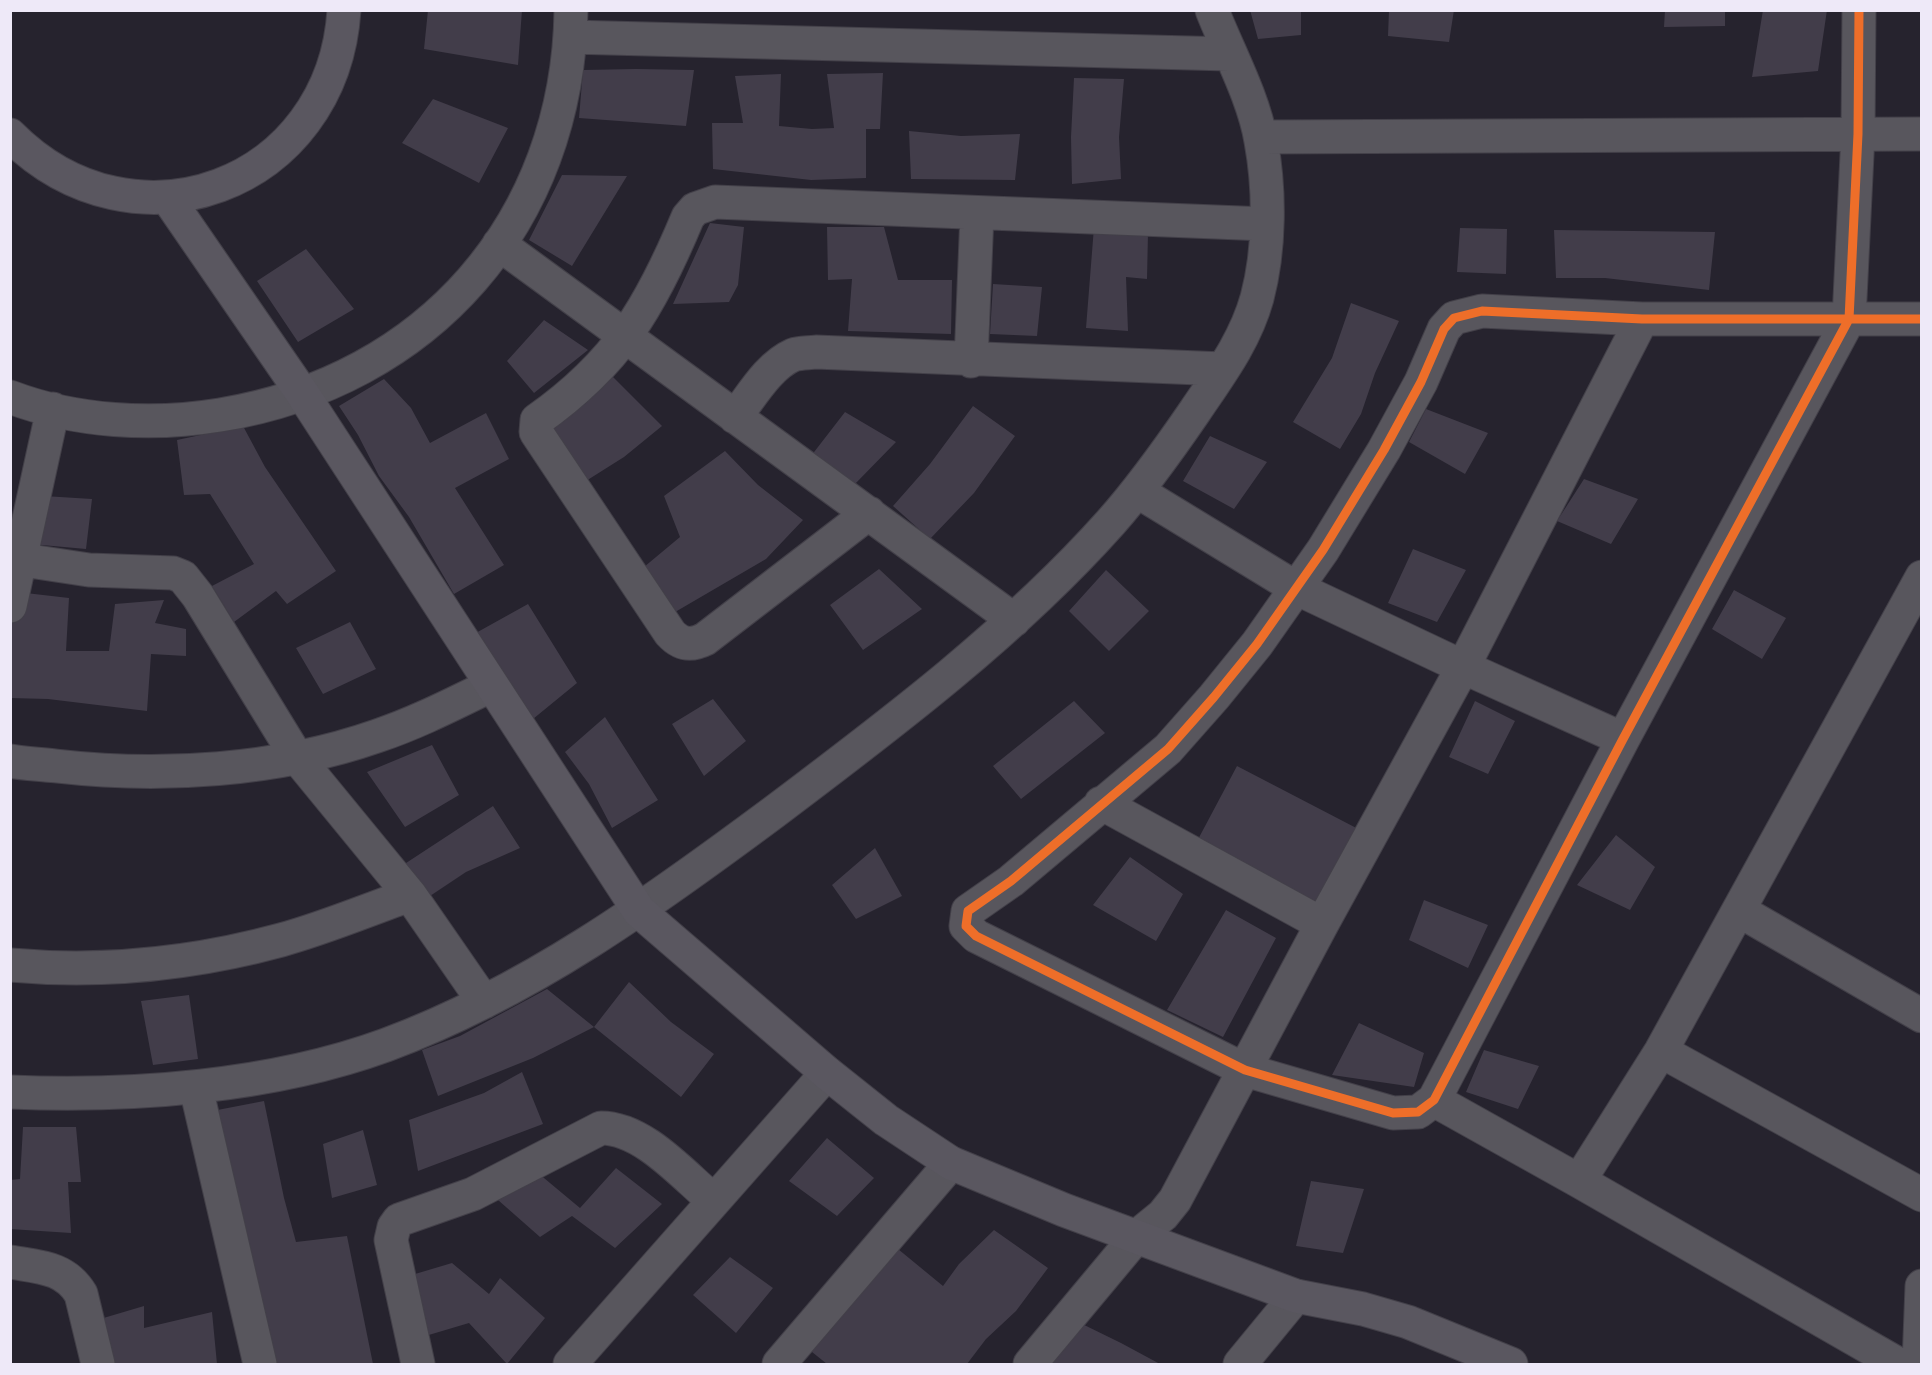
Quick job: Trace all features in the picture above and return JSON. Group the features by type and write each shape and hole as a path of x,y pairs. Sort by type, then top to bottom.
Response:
{"street":[{"path":"10,135 39,161 90,188 128,197 167,197 200,192 231,181 269,159 301,128 324,92 339,51 344,10"},
{"path":"10,1092 196,1088 238,1082 381,1047 439,1024 587,945 639,911 847,757 1014,620 1089,547 1137,491 1224,369 1246,331 1252,315 1262,272 1266,224 1261,137 1212,10"},
{"path":"1859,10 1858,134 1849,319 1623,739 1434,1100 1418,1112 1393,1113 1245,1070 976,936 966,926 968,911 1011,881 1168,748 1250,653 1323,550 1384,450 1421,382 1444,329 1454,318 1482,311 1642,319 1849,319 1922,319"},
{"path":"10,397 53,409 126,420 164,421 238,412 302,393 347,376 402,345 455,299 499,244 530,190 554,131 567,68 571,24 1229,54"},
{"path":"1261,137 1922,134"},
{"path":"167,197 302,393 490,686 639,911 827,1073 886,1120 951,1163 1064,1210 1296,1296 1362,1309 1408,1322 1511,1365"},
{"path":"869,513 705,639 694,644 684,644 675,639 535,427 537,420 579,388 626,336 664,274 688,217 705,204 715,202 1266,224"},
{"path":"971,361 977,214"},
{"path":"499,244 1014,620"},
{"path":"1029,1365 1136,1237 1163,1215 1175,1200 1322,924 1463,667 1642,319"},
{"path":"735,417 774,369 794,355 816,352 971,361 1224,369"},
{"path":"10,606 15,559 53,409"},
{"path":"1137,491 1296,588 1623,739"},
{"path":"15,559 89,570 173,573 183,578 198,596 296,756 410,895 484,1002"},
{"path":"1580,1180 1662,1051 1922,577"},
{"path":"10,761 89,770 164,772 240,766 296,756 377,736 439,711 490,686"},
{"path":"1101,803 1322,924"},
{"path":"10,965 119,966 217,955 312,931 410,895"},
{"path":"1740,911 1922,1016"},
{"path":"1662,1051 1922,1195"},
{"path":"570,1365 827,1073"},
{"path":"196,1088 260,1365"},
{"path":"1434,1100 1580,1180 1898,1365"},
{"path":"418,1365 391,1240 394,1227 399,1220 473,1194 601,1128 614,1128 636,1136 713,1200"},
{"path":"779,1365 951,1163"},
{"path":"10,1262 57,1270 75,1284 81,1294 98,1365"},
{"path":"1918,1365 1922,1286"},
{"path":"1240,1365 1296,1296"}],"building":[{"path":"428,10 522,10 518,65 424,49"},
{"path":"1250,10 1301,10 1301,35 1258,39"},
{"path":"1389,10 1454,10 1449,42 1388,36"},
{"path":"1665,10 1725,10 1725,26 1664,27"},
{"path":"1763,10 1827,10 1818,71 1752,77"},
{"path":"583,70 694,70 686,126 579,118"},
{"path":"883,73 880,129 866,129 866,178 811,180 713,169 712,123 743,123 735,76 781,74 779,126 812,129 834,128 827,74"},
{"path":"1074,78 1124,79 1119,137 1121,179 1072,184 1071,137"},
{"path":"433,99 508,128 479,183 402,143"},
{"path":"909,131 961,136 1020,134 1015,180 911,179"},
{"path":"562,175 627,176 572,266 529,240"},
{"path":"710,223 744,227 738,285 729,302 673,304"},
{"path":"827,227 884,227 898,280 952,280 951,334 848,331 852,279 828,280"},
{"path":"1094,227 1148,233 1147,279 1126,277 1128,331 1086,328"},
{"path":"1460,228 1507,229 1506,274 1457,272"},
{"path":"1554,230 1715,232 1709,290 1605,278 1556,278"},
{"path":"306,249 354,309 298,342 257,281"},
{"path":"993,284 1042,287 1037,336 990,334"},
{"path":"1351,303 1399,321 1375,373 1361,414 1340,449 1293,422 1332,358"},
{"path":"544,320 588,350 534,393 507,361"},
{"path":"612,376 662,426 624,457 578,486 544,432 586,403"},
{"path":"384,379 411,408 430,443 486,413 509,459 455,488 504,565 454,594 409,517 379,476 358,435 339,406"},
{"path":"973,406 1015,436 974,493 930,539 893,506 930,464"},
{"path":"1426,409 1488,433 1465,474 1409,442"},
{"path":"845,412 896,442 855,484 811,456"},
{"path":"243,426 265,467 336,571 287,604 276,591 234,622 212,586 254,564 210,494 184,495 177,440"},
{"path":"1210,436 1267,462 1234,509 1183,481"},
{"path":"725,451 758,485 803,520 766,559 670,615 638,572 680,537 664,496"},
{"path":"1584,479 1638,499 1611,544 1557,521"},
{"path":"44,496 92,499 86,549 31,544"},
{"path":"1413,549 1466,570 1437,622 1388,603"},
{"path":"879,569 922,609 863,650 830,605"},
{"path":"1106,570 1149,611 1109,651 1069,611"},
{"path":"1734,590 1786,618 1762,659 1712,629"},
{"path":"17,592 69,598 66,651 109,651 115,604 164,600 155,623 186,629 186,656 151,654 147,711 48,699 10,698 10,622"},
{"path":"528,604 577,683 533,719 474,634"},
{"path":"350,622 376,669 323,694 296,648"},
{"path":"713,699 746,741 704,776 672,724"},
{"path":"1074,701 1105,733 1021,799 993,766"},
{"path":"1475,701 1515,721 1488,774 1449,757"},
{"path":"605,717 658,800 612,828 589,784 565,752"},
{"path":"432,745 459,795 405,827 367,772"},
{"path":"1237,766 1364,832 1322,912 1195,845"},
{"path":"493,806 520,848 466,872 424,900 403,865"},
{"path":"1616,835 1655,867 1630,910 1577,885"},
{"path":"875,848 902,896 856,919 832,885"},
{"path":"1130,857 1183,894 1156,941 1093,905"},
{"path":"1424,900 1488,925 1468,968 1409,940"},
{"path":"1226,910 1276,938 1223,1037 1167,1010"},
{"path":"629,982 671,1022 714,1054 681,1097 594,1027"},
{"path":"547,989 594,1027 533,1058 438,1096 422,1050 460,1036"},
{"path":"189,995 198,1059 153,1065 141,1001"},
{"path":"1359,1023 1424,1053 1414,1087 1332,1075"},
{"path":"1484,1050 1539,1066 1518,1109 1466,1092"},
{"path":"522,1072 543,1124 418,1171 409,1120 484,1093"},
{"path":"264,1101 284,1198 296,1242 347,1236 373,1364 263,1364 207,1112"},
{"path":"23,1127 76,1127 81,1182 68,1182 71,1233 10,1229 10,1180 20,1179"},
{"path":"363,1130 377,1185 332,1198 323,1144"},
{"path":"827,1138 874,1178 837,1216 789,1181"},
{"path":"616,1168 662,1204 615,1248 572,1216 540,1237 498,1200 538,1173 580,1208"},
{"path":"1311,1181 1364,1189 1343,1253 1296,1246"},
{"path":"994,1230 1048,1268 1016,1311 986,1339 967,1364 827,1364 807,1348 898,1249 943,1286 959,1264"},
{"path":"730,1257 773,1288 736,1333 693,1295"},
{"path":"452,1263 489,1294 500,1278 545,1318 507,1364 469,1323 422,1337 405,1277"},
{"path":"144,1306 144,1328 212,1312 217,1364 99,1364 90,1322"},
{"path":"1074,1320 1121,1343 1160,1364 1037,1364"}],"cycle path":[{"path":"1859,10 1858,134 1849,319 1623,739 1434,1100 1418,1112 1393,1113 1245,1070 976,936 966,926 968,911 1011,881 1168,749 1257,644 1323,550 1384,450 1421,382 1444,329 1454,318 1482,311 1642,319 1922,319"}]}
